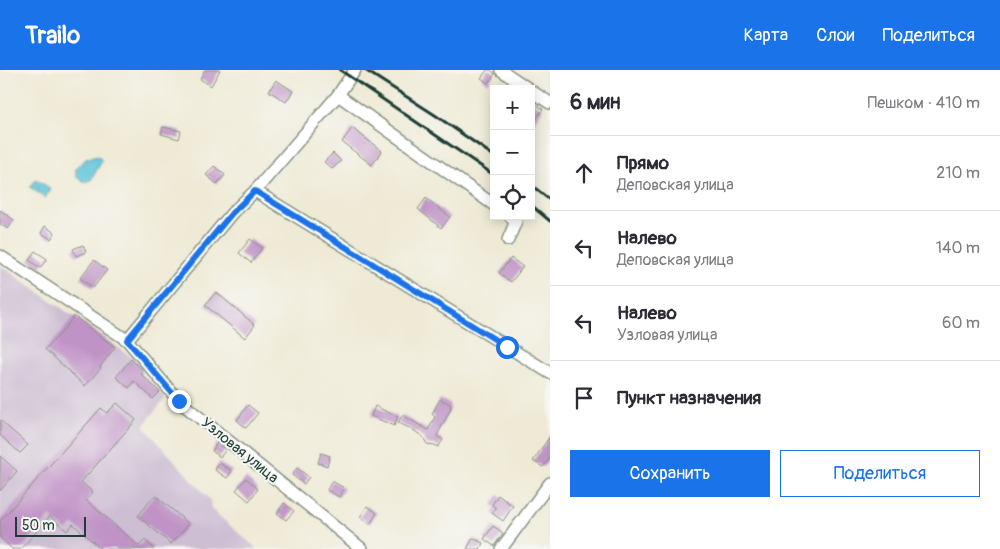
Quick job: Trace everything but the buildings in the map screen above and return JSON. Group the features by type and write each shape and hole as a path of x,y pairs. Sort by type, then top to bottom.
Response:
{"street":[{"path":"127,340 232,213 255,191 338,96 355,70"},
{"path":"501,70 523,85"},
{"path":"535,93 550,103"},
{"path":"338,96 490,202"},
{"path":"255,191 550,374"},
{"path":"508,240 515,220"},
{"name":"Узловая улица","path":"0,256 127,340 179,401 362,549"},
{"path":"501,549 550,483"}],"shaded area":[{"path":"0,265 143,365 139,372 166,398 146,422 145,428 210,500 211,509 257,549 0,549"}],"water":[{"path":"98,156 102,161 91,180 85,182 76,176 76,168 86,159"},
{"path":"36,179 51,189 45,198 30,187"}],"railway":[{"path":"340,70 490,172"},
{"path":"365,70 490,153"},
{"path":"535,188 550,200"},
{"path":"535,208 550,221"}],"route":[{"path":"179,401 127,340 232,213 255,191 507,347"}]}
